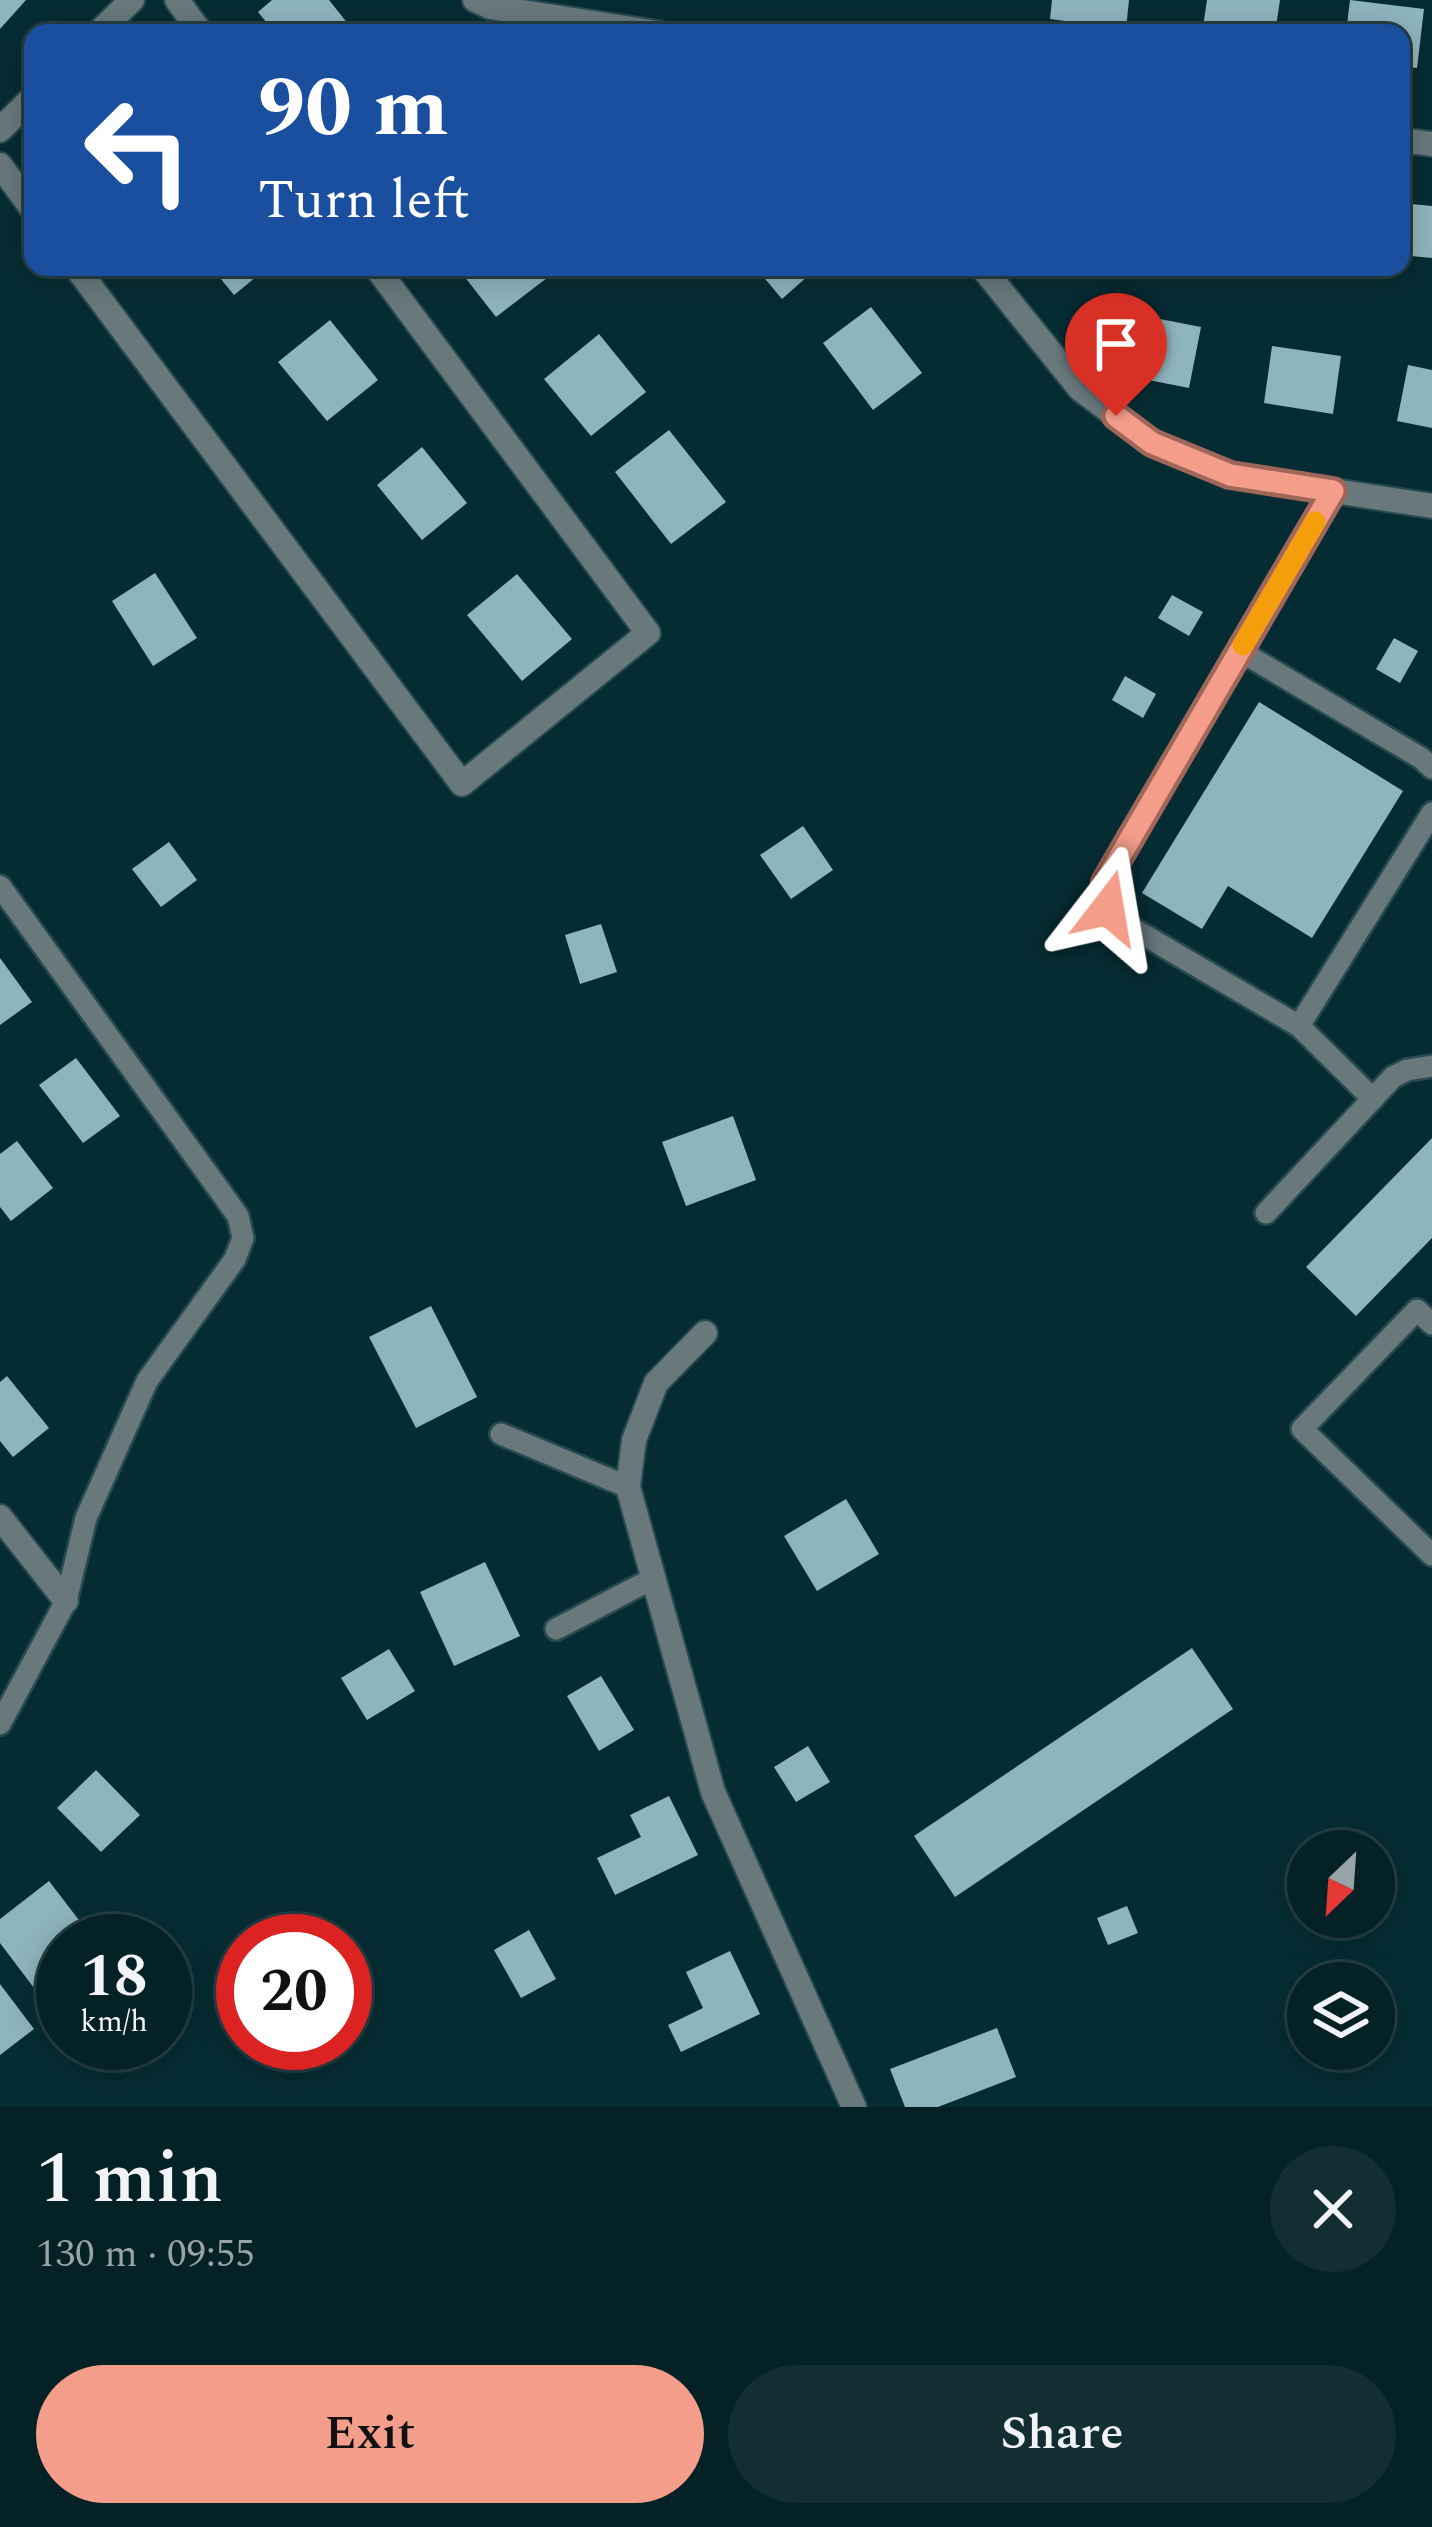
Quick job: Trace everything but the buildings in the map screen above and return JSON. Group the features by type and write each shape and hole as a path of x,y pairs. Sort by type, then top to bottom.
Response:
{"street":[{"path":"107,24 132,0"},
{"path":"475,0 490,7 600,24"},
{"path":"0,130 24,106"},
{"path":"0,165 24,198"},
{"path":"83,276 462,784 648,633 383,276"},
{"path":"989,276 1080,388 1152,443 1230,475 1432,506"},
{"path":"705,1333 656,1383 634,1440 628,1487 713,1792 854,2107"},
{"path":"0,1517 66,1601"}],"lane":[{"path":"1333,491 1105,882 1104,900 1115,918 1299,1026 1373,1099"},
{"path":"1240,651 1432,767"},
{"path":"1299,1026 1432,813"},
{"path":"0,886 238,1216 243,1238 217,1287 147,1382 86,1518 66,1601 0,1724"},
{"path":"1266,1213 1393,1077 1432,1066"},
{"path":"1432,1324 1417,1310 1302,1429 1432,1555"},
{"path":"501,1434 628,1487"},
{"path":"556,1629 652,1579"}],"slow traffic":[{"path":"1243,645 1315,522"}],"route":[{"path":"1108,908 1105,882 1333,491 1230,475 1152,443 1116,416"}]}
